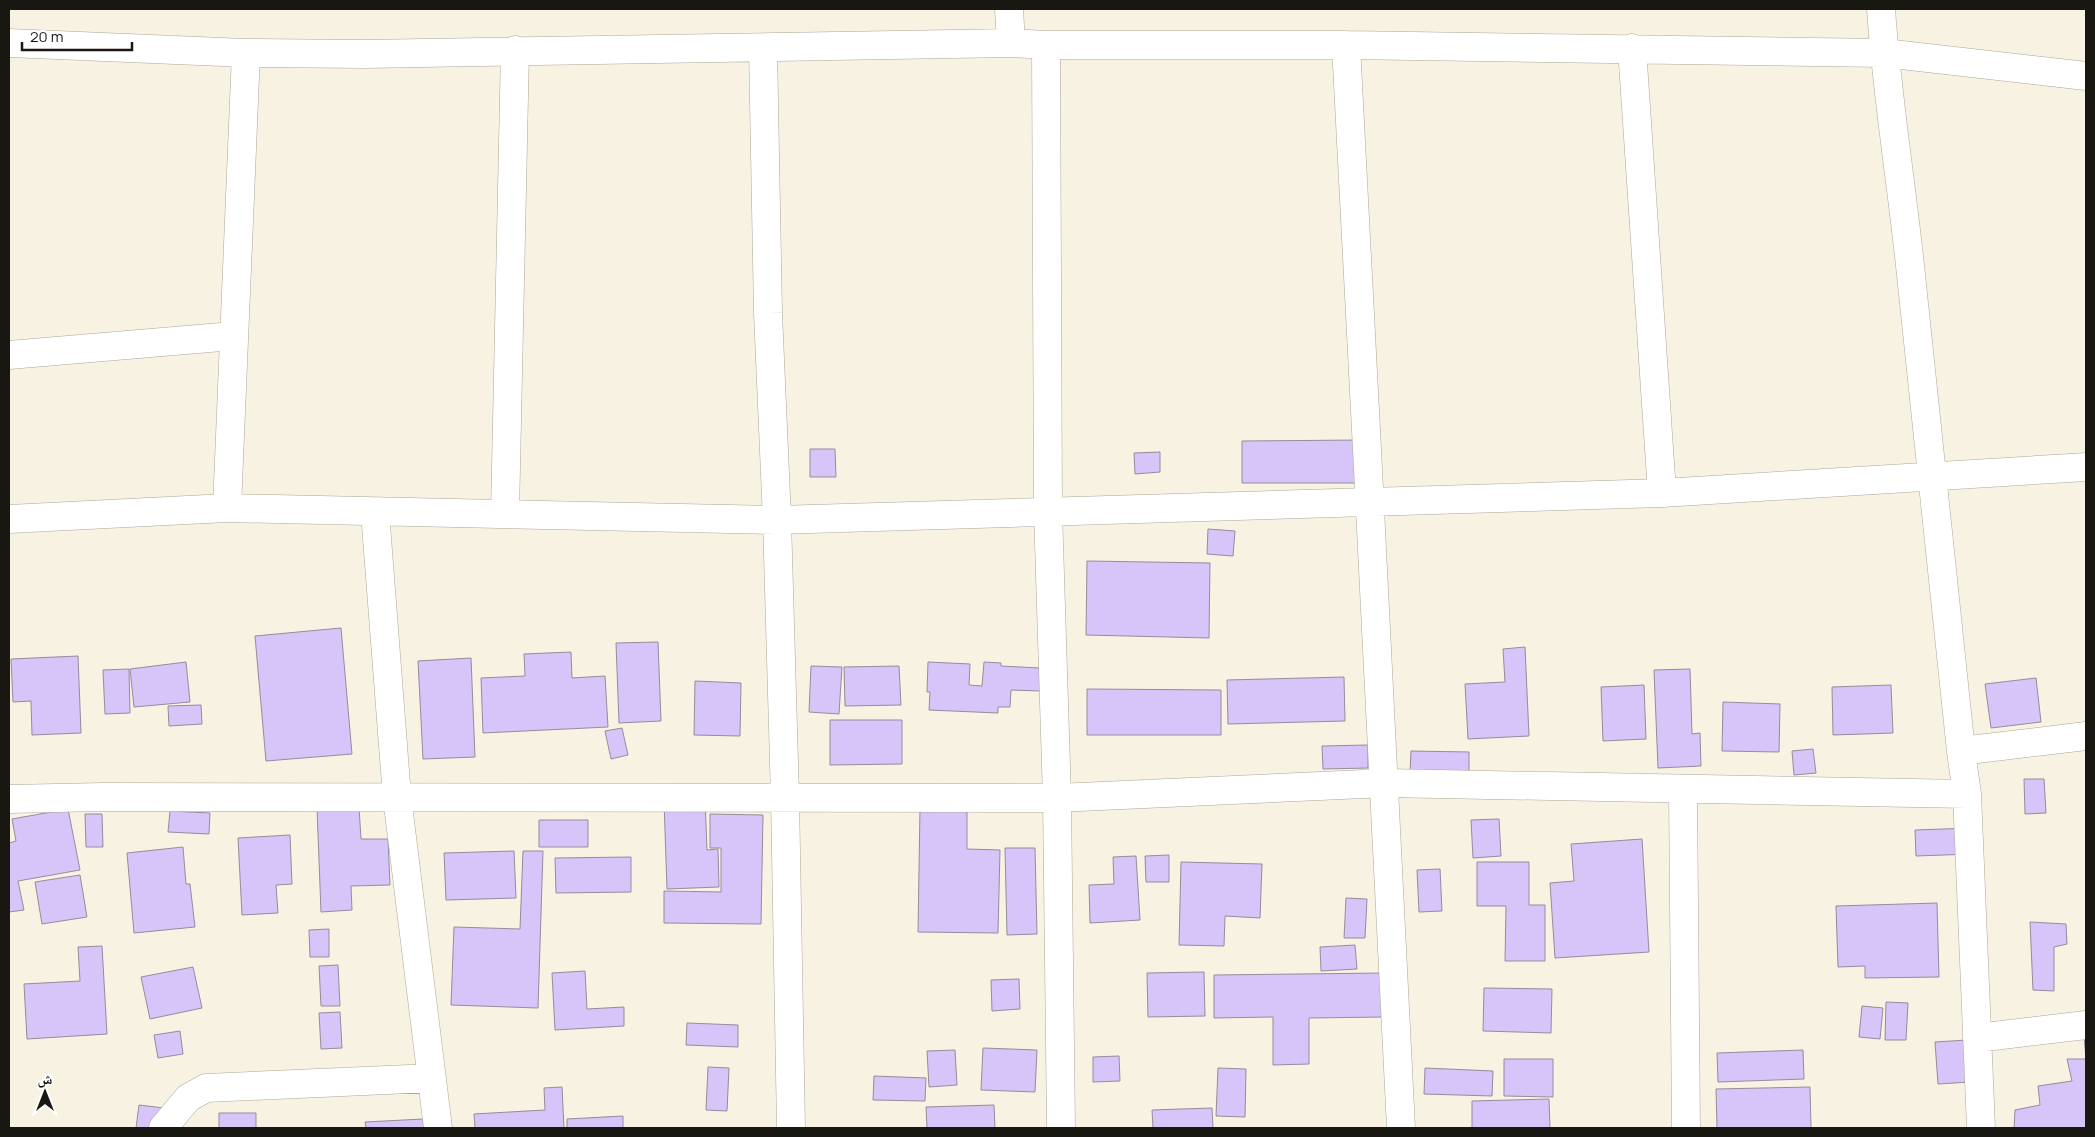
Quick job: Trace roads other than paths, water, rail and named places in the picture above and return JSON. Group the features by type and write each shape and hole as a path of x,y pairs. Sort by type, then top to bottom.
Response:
{"street":[{"path":"1009,9 1011,43"},
{"path":"1881,9 1884,53 1911,273 1931,477 1967,794 1981,1128"},
{"path":"9,43 246,53 365,54 1011,43 1046,45 1346,45 1632,48 1884,53 2086,76"},
{"path":"1046,45 1048,511 1057,798 1061,1128"},
{"path":"1346,45 1369,501 1386,783 1401,1128"},
{"path":"763,48 768,312 777,520 785,797 791,1128"},
{"path":"1632,48 1662,493"},
{"path":"505,514 515,50"},
{"path":"227,508 246,53"},
{"path":"9,355 233,336"},
{"path":"9,519 227,508 777,520 1662,493 2086,467"},
{"path":"376,512 397,797 438,1128"},
{"path":"1961,751 2086,736"},
{"path":"9,799 103,797 1057,798 1386,783 1967,794"},
{"path":"1683,790 1686,1128"},
{"path":"1977,1038 2086,1025"},
{"path":"163,1128 188,1098 206,1088 432,1078"}]}
